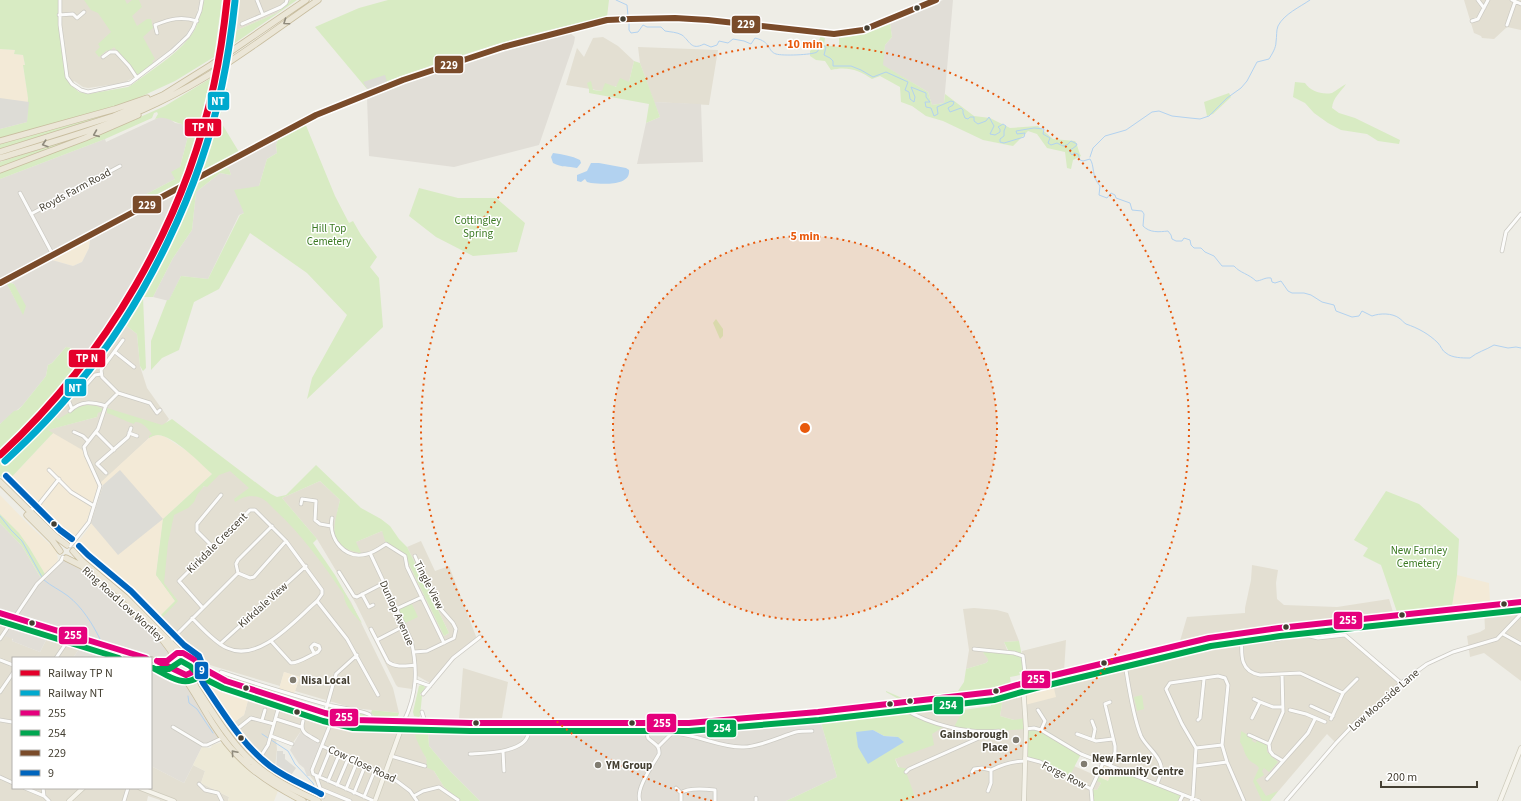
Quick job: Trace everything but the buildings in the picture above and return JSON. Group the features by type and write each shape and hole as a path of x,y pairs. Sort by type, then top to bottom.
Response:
{"highway":[{"path":"0,152 93,123 132,109 163,95 211,65 306,0"},
{"path":"0,158 116,120 155,104 209,74 318,0"},
{"path":"0,141 128,105 153,96 197,74"},
{"path":"0,170 118,125 145,112 155,104"},
{"name":"Ring Road Low Wortley","path":"0,482 27,510 60,541 70,547 82,560 125,597 183,654"},
{"name":"Ring Road Low Wortley","path":"0,487 52,540 63,555 82,566 162,639 171,651 172,658"},
{"path":"63,546 70,547 71,556 63,555 63,546"},
{"path":"222,738 223,733 193,680 195,665 189,657 177,653 172,658 172,663 222,738 244,763 258,775 278,788 303,801"},
{"path":"178,671 186,674 193,671"},
{"path":"212,712 243,752 254,763 285,785 321,799"}],"main road":[{"path":"0,283 316,115 367,94 496,50 607,20 675,18 834,34 863,30 936,0"},
{"path":"189,657 206,670 226,681 325,713 354,720 371,722 689,723 818,712 993,692 1151,651 1242,632 1521,602"},
{"path":"0,613 143,657"},
{"path":"157,661 164,662 172,658"},
{"path":"152,659 178,671"},
{"path":"193,671 200,669 206,670"}],"street":[{"path":"60,0 59,14 61,37 67,77 72,84 81,90 88,92 126,85 181,43 188,36 197,21 202,0"},
{"path":"257,0 263,15"},
{"path":"242,24 281,7 287,0"},
{"path":"1478,0 1484,8"},
{"path":"1472,21 1478,19 1488,0"},
{"path":"1507,25 1513,1 1521,4"},
{"path":"59,14 73,14 77,18 84,12"},
{"path":"157,33 155,24 171,18 191,19 197,21"},
{"path":"103,57 110,52 116,52 129,66 137,78"},
{"name":"Royds Farm Road","path":"31,214 120,166"},
{"name":"Royds Farm Road","path":"20,193 53,255"},
{"path":"1502,251 1506,232 1521,214"},
{"path":"123,340 103,367 101,374 102,377 118,393 150,403 157,413 160,410"},
{"path":"115,352 134,367"},
{"path":"84,382 87,384 95,375 101,374"},
{"path":"70,547 87,526 100,486 84,451 84,447 102,422 106,406 118,393"},
{"path":"147,403 148,397"},
{"path":"68,399 71,410 79,404 85,403 96,403 106,406"},
{"path":"106,473 97,464 128,437 131,428"},
{"path":"74,432 83,436 88,441"},
{"path":"96,432 114,450"},
{"path":"129,433 137,436"},
{"path":"49,470 71,492 94,506"},
{"path":"27,510 33,510 59,479"},
{"path":"213,546 197,531 197,524 221,495"},
{"path":"301,504 302,499 316,501 315,520 320,524 331,526"},
{"name":"Kirkdale Crescent","path":"202,607 179,580 250,510 255,510 272,526 306,566 322,590 322,594 317,601"},
{"path":"332,518 331,526 334,538 344,550 357,555 370,553 386,544 405,556 407,567 444,643"},
{"path":"238,573 236,564 238,560 272,526"},
{"path":"238,573 250,578 254,577 286,541"},
{"name":"Dunlop Avenue","path":"370,553 411,640 414,652 416,681 412,702 404,721"},
{"path":"0,639 37,584 46,578 61,561 63,555"},
{"name":"Tingle View","path":"414,652 427,651 454,638 456,629 453,623 438,606 433,592 423,576 415,556"},
{"name":"Kirkdale View","path":"220,644 306,566"},
{"path":"339,572 354,596 357,597 384,583"},
{"path":"170,640 238,573"},
{"path":"362,594 368,607 373,605"},
{"path":"396,609 422,597"},
{"path":"192,618 220,644 228,648 244,652 258,648 271,641 317,601 347,639 378,695"},
{"name":"Low Moorside Lane","path":"1286,801 1356,722 1377,706 1401,683 1427,664 1452,652 1497,639 1521,614"},
{"path":"377,640 404,626"},
{"path":"1295,626 1297,633"},
{"path":"371,629 388,662 393,666 402,667 415,665"},
{"path":"1242,632 1242,661 1244,666 1254,674 1300,673 1343,693"},
{"path":"1151,651 1162,653 1210,646 1279,639 1297,633 1318,638 1345,635 1401,683"},
{"path":"1503,634 1521,644"},
{"path":"57,657 71,636"},
{"path":"423,694 453,658 480,638"},
{"path":"1209,638 1210,646"},
{"path":"271,641 291,663 296,663 314,653"},
{"path":"974,649 1014,652 1023,656 1026,729 1024,801"},
{"path":"325,713 336,674 357,655"},
{"path":"1124,658 1132,704 1141,736 1158,758 1161,766 1161,774 1157,784"},
{"path":"0,660 12,665"},
{"path":"222,672 327,704 352,711 367,713 370,715 371,722"},
{"path":"0,692 12,674"},
{"path":"226,681 228,674"},
{"path":"1282,674 1283,712 1269,744 1270,751 1273,755 1282,761"},
{"path":"1192,800 1196,766 1196,748 1166,691 1170,683 1218,676 1225,678 1228,685 1222,745 1244,801"},
{"path":"1198,720 1200,718 1204,679"},
{"path":"1311,706 1332,717 1343,693 1357,679"},
{"path":"416,681 430,686"},
{"path":"275,697 277,689"},
{"path":"293,703 296,695"},
{"path":"271,767 261,756 268,745 281,699"},
{"path":"1254,699 1273,707 1283,707"},
{"path":"901,702 904,710 916,717 970,731 997,732 995,734 979,738 908,769 906,772"},
{"path":"1110,702 1105,704 1115,752 1110,766"},
{"path":"1252,718 1260,702"},
{"path":"262,720 265,710"},
{"path":"1038,710 1046,721 1041,730"},
{"path":"1290,710 1306,714 1325,722"},
{"path":"422,712 425,722"},
{"path":"1254,714 1258,716"},
{"path":"321,799 321,789 312,770 334,715"},
{"path":"233,727 237,731 251,718 274,724"},
{"path":"276,719 301,727"},
{"path":"1267,779 1308,733 1316,719"},
{"path":"0,720 12,722"},
{"path":"303,721 301,727 303,732 318,741"},
{"path":"316,776 375,801 404,721"},
{"path":"470,754 512,749 524,741 528,736 528,722"},
{"path":"645,722 648,738 659,746"},
{"path":"1092,722 1095,729 1093,739"},
{"path":"173,727 203,744 208,745 222,738"},
{"path":"1026,729 1034,728 1041,730 1081,754 1183,794 1192,800 1199,801"},
{"path":"640,801 638,797 639,789 659,754 659,746 672,733 684,734 744,747 788,736 796,732 812,731"},
{"path":"1077,734 1096,741 1113,739"},
{"path":"1249,735 1269,744"},
{"path":"271,736 292,744"},
{"path":"1196,748 1222,745"},
{"name":"Cow Close Road","path":"322,746 399,782 414,796 417,801"},
{"path":"1500,801 1521,748"},
{"path":"316,776 330,750"},
{"path":"504,751 504,771"},
{"path":"328,781 339,755"},
{"path":"391,756 424,766"},
{"path":"337,785 348,759"},
{"path":"972,772 974,769 982,768 991,770 1002,764 1025,759"},
{"name":"Forge Row","path":"1025,759 1040,762 1091,789 1092,801"},
{"path":"346,789 357,762"},
{"path":"1196,766 1228,762"},
{"path":"1091,789 1103,763"},
{"path":"354,792 365,766"},
{"path":"364,797 375,770"},
{"path":"988,791 991,783 991,770"},
{"path":"0,777 12,783"},
{"path":"199,784 204,791 218,793 222,801"},
{"path":"414,796 433,787 439,787 443,788 458,800"},
{"path":"676,788 681,793 681,801"},
{"path":"27,789 44,796 49,801"},
{"path":"42,789 44,796"},
{"path":"69,801 82,789"},
{"path":"124,801 128,789"},
{"path":"143,789 174,801"},
{"path":"321,789 350,801"},
{"path":"681,793 685,790 715,790 715,801"},
{"path":"1180,801 1183,794"}],"shaded area":[{"path":"60,0 200,0 196,17 191,27 182,41 180,40 168,52 139,74 124,83 88,88 83,87 74,81 72,84 68,80 61,37"},
{"path":"237,0 291,0 277,13 235,31"},
{"path":"943,0 953,0 944,103 932,105 928,92 882,65 885,45 892,37 890,23"},
{"path":"1464,0 1521,0 1521,30 1507,27 1494,39 1482,38 1474,33"},
{"path":"570,33 575,37 574,43 539,145 454,167 369,156 367,97 460,64"},
{"path":"603,37 618,46 634,61 629,82 602,91 566,85 577,48 584,57 593,38"},
{"path":"638,47 718,50 709,105 654,102 640,63"},
{"path":"0,49 15,50 14,54 23,55 25,66 23,66 29,102 27,122 0,129"},
{"path":"385,75 387,82 368,90 363,82"},
{"path":"0,98 29,102 27,122 0,129"},
{"path":"654,102 701,104 703,162 637,164 646,123 660,117"},
{"path":"160,117 165,117 175,123 182,124 188,136 180,167 175,179 137,199 140,205 0,280 0,179 105,139 106,142"},
{"path":"279,137 276,145 277,153 267,159 259,186 244,213 239,215 208,279 181,276 169,301 153,297 173,258 192,230 196,192 220,173 231,175 229,169 223,167"},
{"path":"176,194 154,247 108,325 88,351 66,347 52,363 48,365 46,376 22,406 0,424 0,288 7,284 23,314 14,284 11,283 52,260 73,266 82,262 89,248 90,240"},
{"path":"90,240 89,248 82,262 73,266 52,260"},
{"path":"118,319 137,334 140,366 147,388 169,419 156,435 149,438 100,484 47,430 97,417 98,411 58,419 50,408 73,382"},
{"path":"53,433 84,451 100,483 149,438 156,435 164,436 190,453 212,474 163,519 156,575 175,601 156,620 77,549 76,545 90,526 103,485 100,484 86,523 70,543 55,531 7,482"},
{"path":"227,468 268,497 322,558 351,602 393,688 399,713 353,708 295,691 300,677 284,672 280,686 205,663 187,649 182,649 156,620 175,601 156,575 163,519"},
{"path":"120,470 163,519 118,555 91,523 103,485"},
{"path":"320,481 340,500 337,513 351,544 382,531 405,556 444,636 449,633 430,590 407,547 421,541 435,571 449,566 477,639 453,658 430,683 414,674 412,689 398,687 396,685 356,604 317,539 282,498"},
{"path":"0,495 56,550 58,559 57,562 45,574 19,533 0,514"},
{"path":"0,523 22,546 42,580 63,557 75,562 162,639 172,658 164,662 158,661 176,670 222,738 213,743 203,745 184,783 152,767 152,657 74,657 85,640 51,630 40,652 12,641 13,639 2,635 15,615 0,611"},
{"path":"1252,565 1278,570 1276,583 1277,599 1284,605 1337,607 1389,599 1393,612 1239,630 1180,641 1187,617 1245,613"},
{"path":"1457,575 1489,583 1490,602 1452,606"},
{"path":"1521,605 1521,681 1484,653 1470,657 1467,636 1485,629 1484,609"},
{"path":"974,608 997,610 1008,613 1019,641 1004,642 1008,652 982,651 989,659 988,661 966,669 969,650 963,609"},
{"path":"0,618 12,621 12,641 40,652 51,630 85,640 74,657 12,657 12,789 152,789 152,767 184,783 193,765 205,771 201,783 229,797 228,801 160,801 148,796 147,801 0,801"},
{"path":"1345,622 1345,635 1401,683 1377,706 1356,722 1336,743 1327,734 1270,801 1180,801 1081,754 1028,758 1069,777 1074,766 1097,776 1101,783 1097,790 1091,789 1092,801 908,801 915,796 895,759 912,752 916,717 904,709 901,702 961,695 963,710 955,727 1014,720 1000,716 1002,704 1001,690 1026,682 1022,651 1066,640 1064,672 1211,640"},
{"path":"463,668 508,682 502,718 459,719"},
{"path":"200,672 218,682 250,693 244,715 227,727 196,680"},
{"path":"284,672 300,677 294,694 279,689"},
{"path":"1051,676 1056,697 1025,705 1023,684"},
{"path":"250,693 351,722 413,727 427,760 444,787 460,801 323,801 319,798 319,787 310,776 311,766 320,744 301,731 292,744 276,739 277,749 274,778 259,775 222,738 225,729 244,715"},
{"path":"819,716 837,777 786,801 480,801 451,772 429,746 427,725 646,725 733,723"},
{"path":"301,731 320,744 311,766 310,776 307,776 304,768 299,764 290,750"},
{"path":"223,743 255,777 278,791 274,801 228,801 229,797 201,783 205,771 193,765 202,747 211,748 212,745"},
{"path":"277,751 283,751 283,754 285,754 285,759 296,768 287,781 276,774 278,771 276,771"},
{"path":"1103,763 1114,767 1108,781 1097,776"}],"green space":[{"path":"0,0 60,0 59,15 67,77 72,86 79,92 88,94 128,87 133,84 170,57 189,38 197,25 203,0 222,0 214,57 175,81 125,104 0,138 0,129 27,122 28,98 23,55 14,54 15,50 0,49"},
{"path":"84,0 125,0 127,4 132,0 139,0 142,7 132,16 137,26 147,19 151,19 153,28 143,37 155,59 152,61 154,63 137,74 114,47 108,52 107,50 99,57 95,52 100,47 98,44 111,32 98,13 91,10"},
{"path":"229,0 237,0 235,31 277,13 291,0 297,0 222,52"},
{"path":"388,0 609,0 607,17 576,23 456,57 367,89 315,27 359,8"},
{"path":"890,23 892,37 885,45 883,65 928,92 932,105 944,103 945,94 974,116 990,118 1010,128 1038,126 1053,139 1075,141 1081,156 1073,160 1071,169 1067,168 1065,152 1047,148 1037,134 1028,131 1013,146 983,140 943,121 926,116 912,106 901,102 900,87 880,76 872,79 853,70 842,68 831,70 825,61 816,60 810,56 810,51 817,44 821,36 825,38 824,45 839,47 839,38 859,35"},
{"path":"634,61 640,63 660,117 646,123 649,104 589,93 587,83 591,81 593,90 602,91 605,83 616,87 620,78 629,82"},
{"path":"211,78 197,133 180,184 140,205 137,199 175,179 171,172 180,167 188,136 182,124 165,118 155,119 158,114 157,112 154,113 152,118 105,139 0,179 0,173 113,129 165,106"},
{"path":"1295,82 1305,83 1313,90 1324,93 1332,93 1346,84 1336,98 1332,108 1339,113 1355,118 1400,140 1399,144 1378,141 1367,134 1341,130 1328,123 1314,113 1305,103 1293,97"},
{"path":"224,83 228,91 219,119 239,152 188,178 205,128 216,84"},
{"path":"1229,93 1231,97 1213,114 1207,116 1204,102"},
{"path":"106,114 107,115 0,149 0,143"},
{"name":"Hill Top Cemetery","path":"305,123 335,196 349,223 353,221 377,257 370,267 379,278 383,327 307,399 312,378 347,315 307,273 250,233 219,289 194,302 179,350 162,358 151,370 151,341 167,300 169,300 181,276 208,279 240,215 244,213 234,190 259,186 267,159 277,153 276,145 279,137"},
{"path":"98,130 0,167 0,162"},
{"path":"223,167 229,169 231,175 220,173 196,192 192,230 173,258 153,297 143,297 146,368 143,371 140,366 137,334 118,319 158,249 183,189"},
{"name":"Cottingley Spring","path":"419,188 458,198 496,198 525,223 517,252 473,256 436,237 409,216"},
{"path":"7,284 14,284 26,306 23,315"},
{"path":"716,319 723,329 723,336 720,339 713,323"},
{"path":"66,347 88,351 35,415 0,448 0,424 22,406 46,376 48,365 52,363"},
{"path":"87,405 97,406 103,409 102,412 98,413 97,417 48,430 53,433 7,482 0,476 0,457 50,408 58,419 79,407"},
{"path":"107,408 162,425 172,419 277,497 286,495 316,465 361,508 381,519 390,526 407,547 430,590 449,633 444,636 405,556 386,544 382,531 356,542 361,553 342,546 337,540 335,534 336,518 340,500 320,481 282,498 317,539 313,543 335,575 362,623 350,610 344,599 344,595 312,551 265,500 251,496 241,498 235,502 234,499 249,488 230,471 219,475 207,487 204,486 194,502 188,508 174,515 168,543 164,583 178,601 158,622 156,620 175,601 156,575 163,519 212,474 172,440 158,435 149,438 152,434 143,424 135,422 134,424 107,413"},
{"name":"New Farnley Cemetery","path":"1386,491 1419,504 1459,539 1457,575 1452,606 1397,612 1381,565 1363,556 1368,548 1354,540"},
{"path":"0,514 19,533 29,547 45,574 41,578 22,546 0,523"},
{"path":"411,602 418,617 403,624 396,609"},
{"path":"1294,630 1294,633 1279,638 1254,638 1254,641 1245,641 1243,635"},
{"path":"1241,636 1241,640 1239,642 1219,642 1219,644 1216,645 1211,640"},
{"path":"1019,641 1025,671 1019,672 1020,675 1010,677 1011,684 965,693 902,701 886,692 902,698 958,691 964,682 966,669 988,661 982,651 1009,652 1004,642"},
{"path":"231,676 274,690 275,692 272,694 253,686 229,680"},
{"path":"424,685 425,688 420,695 422,696 419,717 414,716 413,712 419,686"},
{"path":"1001,690 1002,704 1000,716 1014,720 1025,718 1026,729 1034,728 1041,730 1081,754 1069,777 1040,762 1025,758 1025,729 984,732 954,727 963,710 991,706 989,692"},
{"path":"1142,695 1144,709 1137,711 1134,697"},
{"path":"902,705 909,713 915,716 946,725 932,734 934,745 895,759 898,767 909,769 906,772 915,797 908,801 786,801 837,777 819,716","holes":["873,730 884,736 898,737 858,747"]},
{"path":"328,706 367,714 369,716 367,719 349,716 329,710"},
{"path":"372,710 399,713 398,716 376,718 371,713"},
{"path":"427,725 429,746 451,772 480,801 460,801 444,787 434,771 426,767 426,759 417,741 413,727"},
{"path":"1241,731 1253,738 1252,741 1256,743 1257,740 1267,745 1267,752 1278,762 1269,772 1264,768 1262,771 1264,775 1256,780 1266,796 1278,791 1270,801 1262,801 1253,781 1259,768 1248,759 1246,755 1240,742"},
{"path":"1114,767 1183,795 1180,801 1092,801 1091,789 1097,790 1101,783 1095,780 1097,776 1108,781"}],"water":[{"path":"553,153 574,157 580,160 581,163 577,168 556,165 553,163 551,157"},
{"path":"591,163 626,168 629,170 628,175 620,182 614,183 591,183 587,182 585,179 581,182 577,181 577,175 587,171"},
{"path":"873,730 884,736 898,737 904,742 868,764 858,747 856,732"}],"waterway":[{"path":"616,0 627,5 628,16"},
{"path":"1090,157 1093,148 1105,136 1126,130 1152,112 1159,111 1172,116 1200,119 1209,116 1227,98 1241,88 1247,81 1257,62 1269,59 1274,51 1278,26 1288,14 1310,0"},
{"path":"629,22 629,30 631,33 638,32 643,25 647,27 661,27 665,31 682,35 693,46 700,46 704,44 711,47 717,45 719,41 728,43 733,39 751,44 755,38 767,44 773,53 779,55 790,55 814,53 817,52 822,45 826,47 824,55 833,61 833,66 851,66 873,77 886,72 908,82 905,90 909,92 910,99 914,102 915,97 911,87 926,93 926,97 930,102 925,102 926,107 931,108 934,116 938,114 937,107 951,101 954,102 953,105 948,108 950,112 961,108 965,118 968,119 970,117 974,117 974,121 978,124 986,121 989,117 994,126 990,134 995,135 1000,132 998,127 1003,124 1006,126 1004,136 1000,139 1000,142 1004,143 1024,137 1025,133 1017,134 1016,131 1034,128 1044,129 1043,134 1050,138 1048,143 1051,145 1057,143 1063,146 1067,145 1071,141 1077,144 1069,151 1072,155 1074,153 1078,154 1080,160 1083,161 1090,159 1095,179 1100,186 1099,195 1107,198 1111,193 1115,195 1116,198 1130,203 1132,210 1142,211 1144,214 1143,226 1149,230 1155,232 1168,231 1172,239 1176,241 1182,241 1184,238 1190,240 1191,245 1194,248 1201,248 1205,252 1214,256 1222,266 1234,266 1256,281 1269,278 1271,278 1272,282 1275,283 1281,281 1288,291 1292,293 1304,293 1311,295 1322,302 1334,305 1336,311 1352,317 1359,316 1362,311 1372,316 1379,314 1396,316 1406,324 1427,334 1435,340 1448,355 1454,357 1470,358 1494,345 1508,348 1521,348"},
{"path":"0,516 22,541 42,577"},
{"path":"44,580 68,596 78,605 94,627 100,639 99,641"},
{"path":"100,647 103,657"},
{"path":"188,696 189,703 197,709 213,733"},
{"path":"262,734 288,751 295,764 313,783 317,794"}],"transit line":[{"path":"0,455 38,417 74,376 106,332 136,286 161,238 183,188 201,136 216,74 222,42 227,0"},
{"name":"229","path":"0,283 316,115 403,80 503,47 607,20 630,19 675,18 708,20 834,34 863,30 936,0"},
{"name":"9","path":"6,476 60,530 72,539"},
{"name":"9","path":"79,546 131,591 184,645 199,656 203,666 200,676 203,683 234,728 260,758 289,778 321,794"},
{"name":"255","path":"157,661 167,661 177,653 183,653 195,660 206,670 226,681 325,713 354,720 470,723 689,723 818,712 993,692 1034,680 1209,638 1279,628 1521,602"},
{"name":"254","path":"157,669 169,669 181,661 190,666 201,677 223,688 323,721 353,728 470,731 689,731 819,720 994,700 1036,688 1211,646 1280,636 1521,610"},
{"name":"255","path":"0,613 143,657"},
{"name":"254","path":"0,621 116,657"},
{"name":"255","path":"157,661 186,675 197,670 206,670"},
{"name":"254","path":"153,668 169,677 181,681 192,680 198,677"}],"rail line":[{"name":"NT","path":"5,461 61,404 103,352 126,318 167,243 185,204 213,124 226,64 235,1"}],"place":[{"name":"Nisa Local","path":"293,680"},
{"name":"Gainsborough Place","path":"1016,740"},
{"name":"New Farnley Community Centre","path":"1084,764"},
{"name":"YM Group","path":"598,765"}]}
